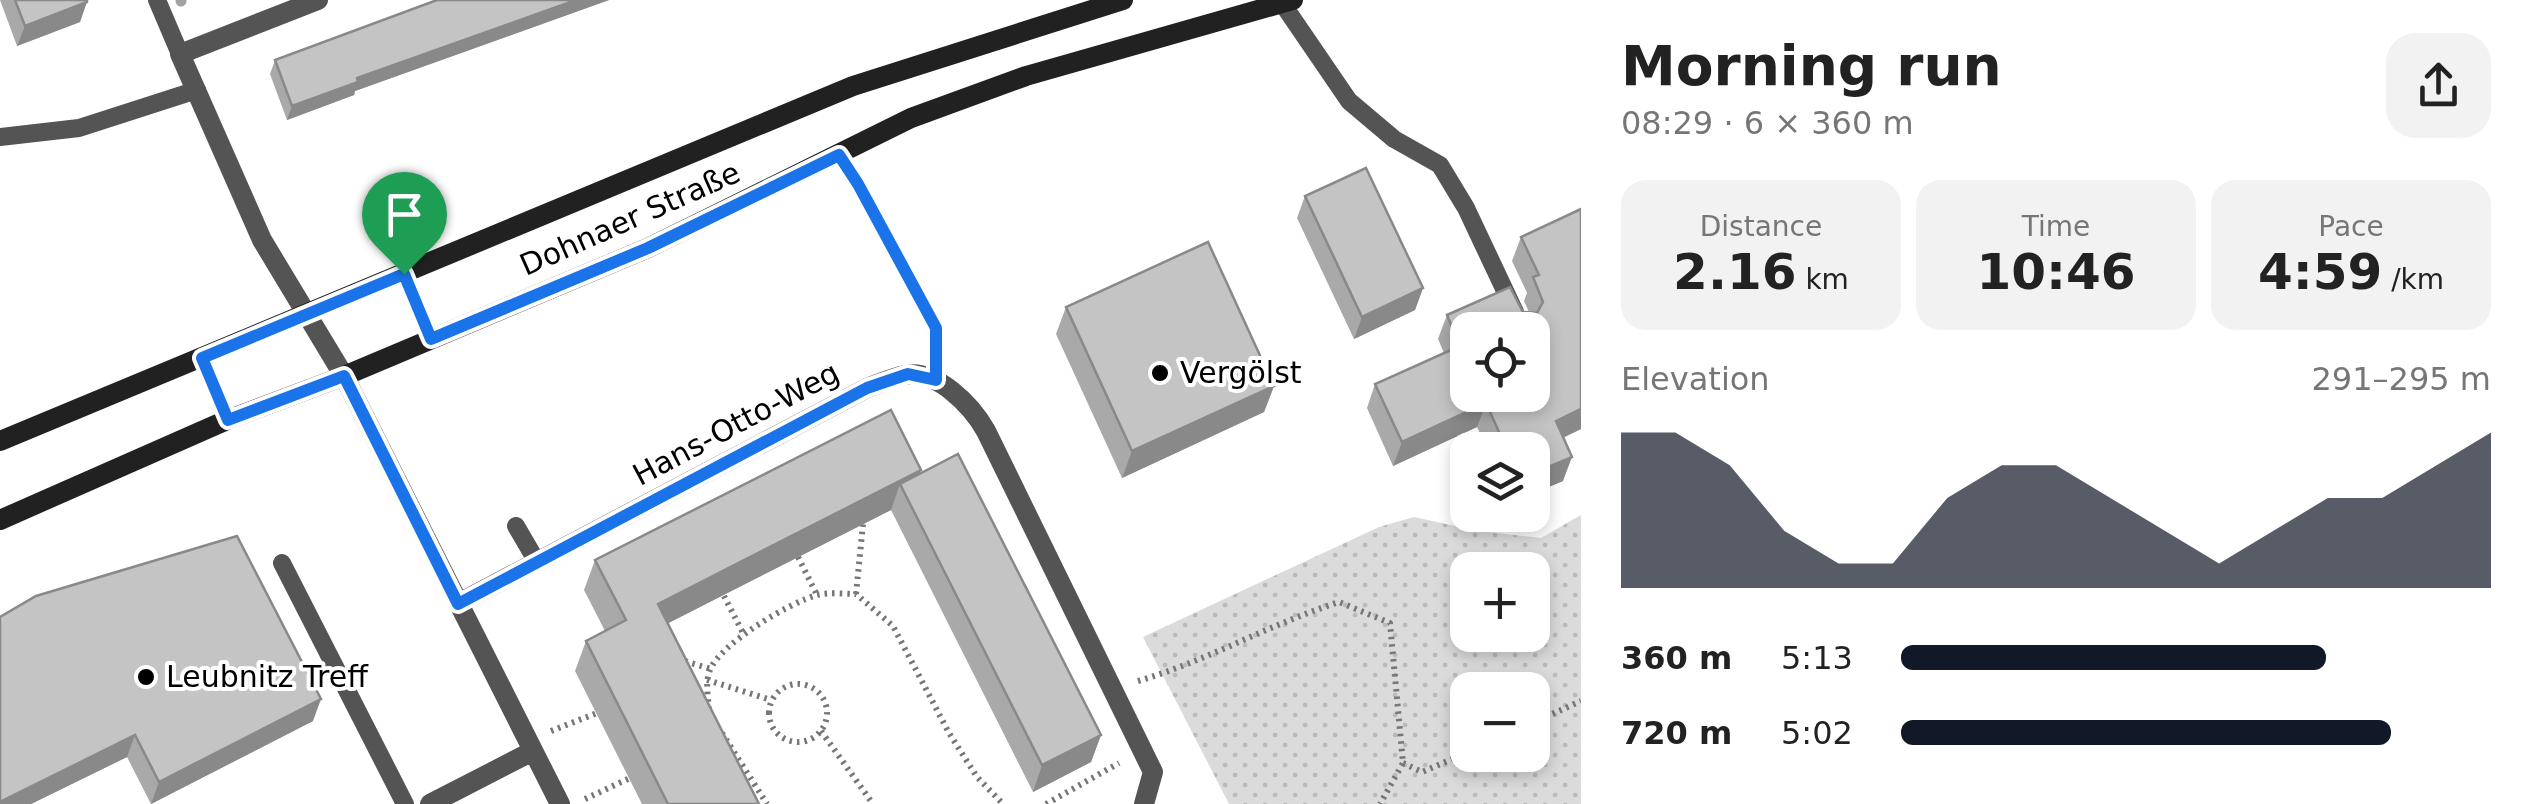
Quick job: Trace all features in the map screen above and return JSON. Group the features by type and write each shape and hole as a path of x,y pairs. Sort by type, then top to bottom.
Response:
{"main road":[{"name":"Dohnaer Straße","path":"0,441 853,86 1123,0"},
{"name":"Dohnaer Straße","path":"0,520 228,420 344,376 648,248 911,118 1026,76 1287,2"}],"street":[{"path":"318,0 180,54 262,240 344,376 560,804"},
{"name":"Hans-Otto-Weg","path":"458,604 867,388 908,374 936,380"},
{"path":"936,380 962,400 982,424 1153,772 1144,804"},
{"path":"430,804 534,751"}],"lane":[{"path":"157,0 180,54"},
{"path":"1287,2 1349,101 1394,139 1440,166 1466,208 1515,312"},
{"path":"0,138 79,128 197,90"},
{"path":"516,526 537,562"},
{"path":"282,562 405,804"}],"path":[{"path":"839,155 936,328 936,380"},
{"path":"856,594 863,524"},
{"path":"798,558 817,595"},
{"path":"750,804 765,801 708,708 707,680 711,668 720,653 743,633 817,595 856,594 893,626 949,732 977,777 1003,804"},
{"path":"724,596 743,633"},
{"path":"1112,689 1182,668 1293,617 1338,602 1390,623 1403,763 1380,804"},
{"path":"668,644 678,659 711,668"},
{"path":"668,664 678,659"},
{"path":"707,680 771,700"},
{"path":"795,684 816,690 827,710 826,722 820,731 801,742 780,736 769,716 771,700 785,686 795,684"},
{"path":"1550,715 1581,701"},
{"path":"560,728 597,714"},
{"path":"706,736 720,731"},
{"path":"820,731 873,804"},
{"path":"1046,804 1123,760"},
{"path":"1403,763 1422,772 1450,760"},
{"path":"588,798 630,778"}],"shaded area":[{"path":"1581,515 1581,804 1229,804 1143,637 1379,527 1414,517 1450,525 1450,532 1541,538"}],"building":[{"path":"15,0 87,0 87,2 25,26"},
{"path":"437,0 576,0 357,78 358,82 292,106 275,60"},
{"path":"1366,168 1423,288 1362,317 1305,196"},
{"path":"1581,209 1581,409 1556,421 1572,457 1550,466 1550,432 1499,432 1490,412 1550,412 1550,312 1538,312 1543,302 1533,277 1539,275 1521,237"},
{"name":"Vergölst","path":"1208,242 1274,386 1132,451 1066,307"},
{"path":"1510,287 1523,312 1454,312"},
{"path":"1450,350 1450,412 1467,412 1402,442 1375,384"},
{"path":"891,410 921,470 658,604 759,804 668,804 586,641 626,620 595,560"},
{"path":"958,454 1101,735 1042,765 900,484"},
{"name":"Leubnitz Treff","path":"237,536 321,699 159,782 135,735 0,802 0,617 36,596"}],"place":[{"name":"Vergölst","path":"1160,373"},
{"name":"Leubnitz Treff","path":"146,677"}],"route":[{"path":"839,155 936,328 936,380 908,374 867,388 458,604 344,376 228,420 202,358 404,274 431,339 648,248 839,155"}]}
